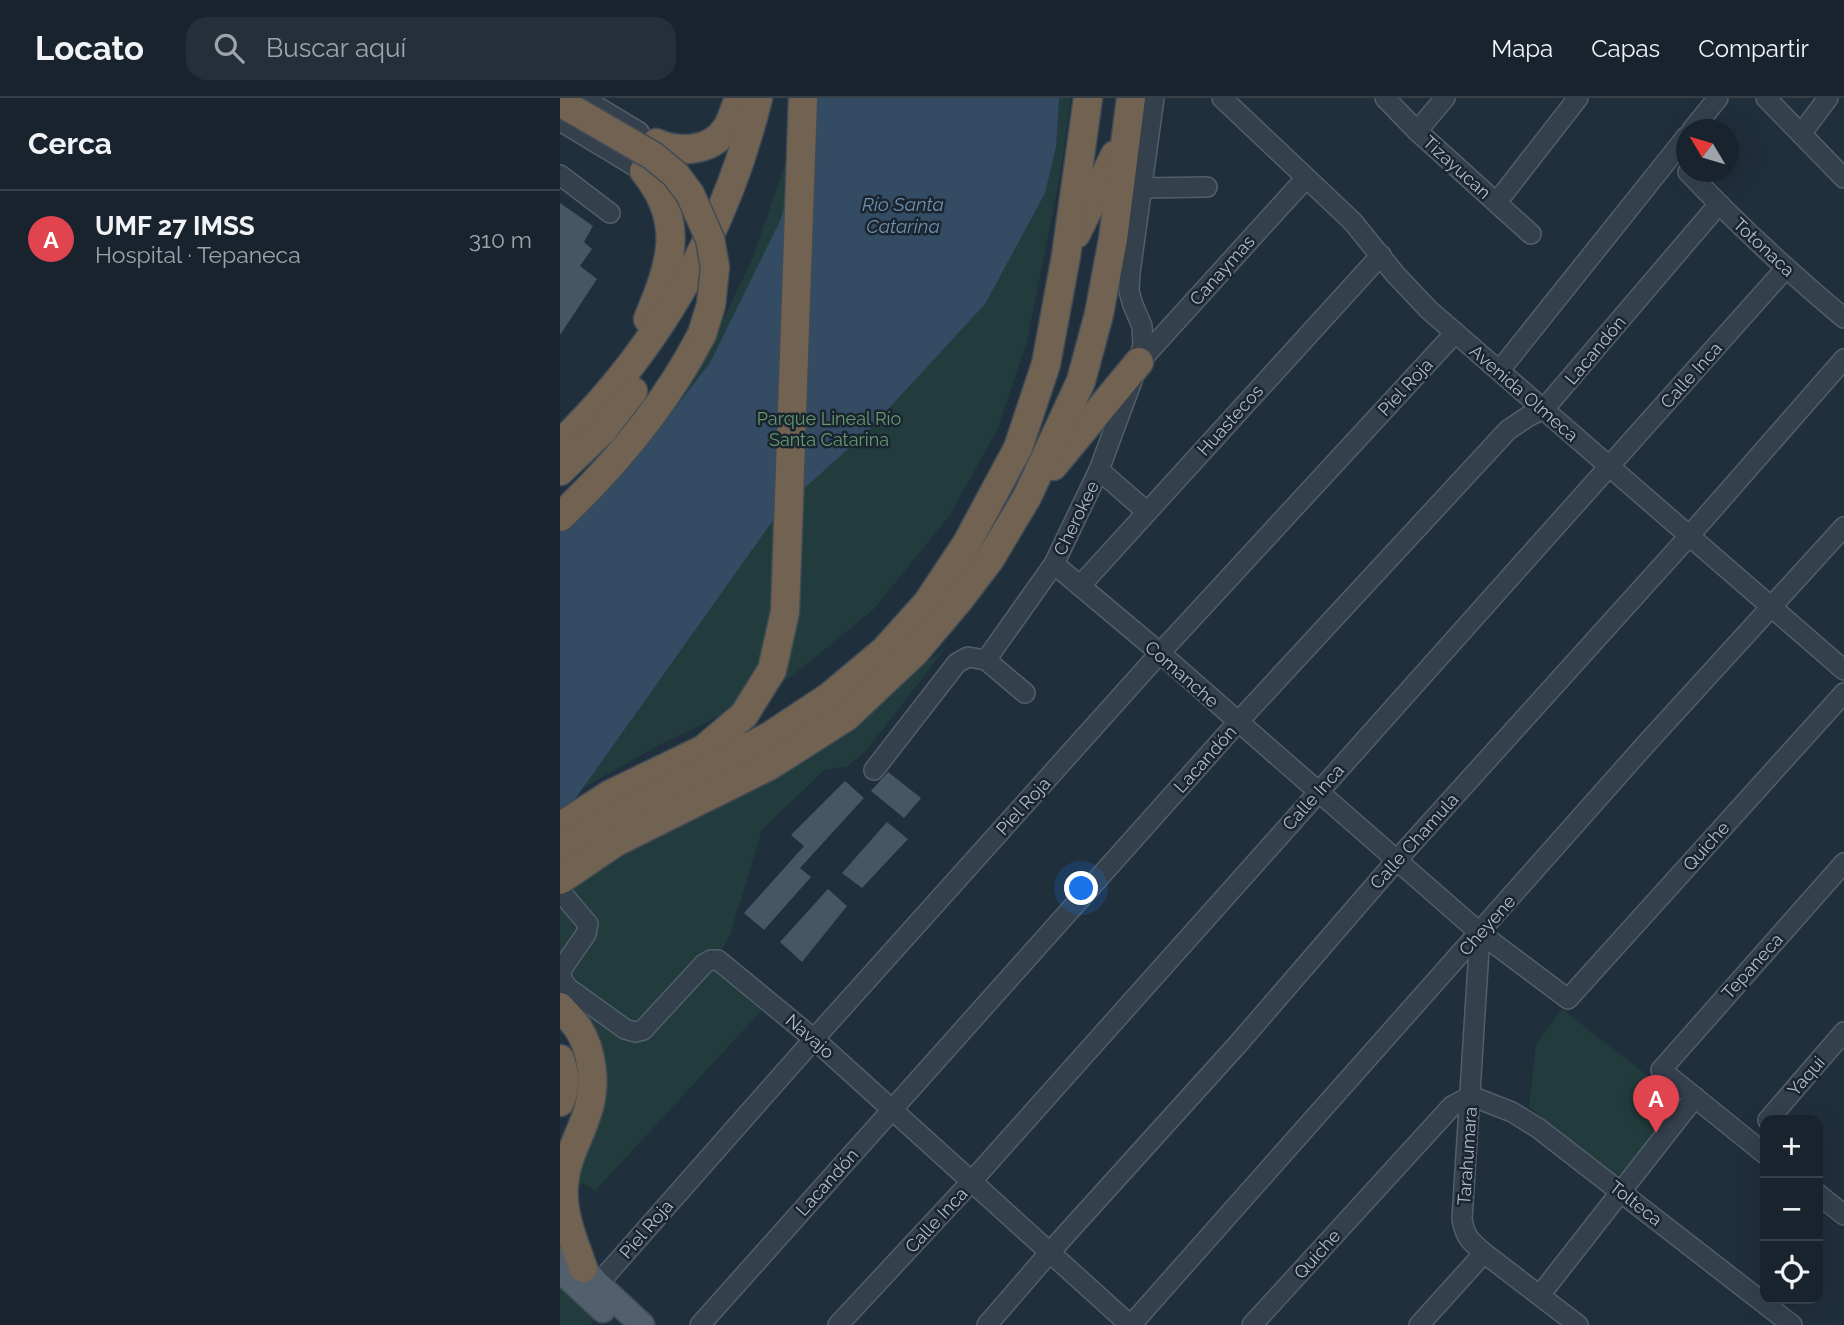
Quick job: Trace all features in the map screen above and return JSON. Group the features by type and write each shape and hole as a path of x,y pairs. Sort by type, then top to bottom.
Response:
{"highway":[{"path":"656,143 682,150 710,144 726,128 739,98"},
{"path":"560,444 612,389 654,333 685,284 706,245 733,183 758,98"},
{"path":"560,827 609,795 704,749 744,715 772,670 785,612 803,98"},
{"path":"560,851 589,831 770,736 829,697 884,651 928,602 967,543 1018,447 1046,364 1066,256 1088,98"},
{"path":"560,880 616,842 769,766 846,717 915,652 990,559 1027,497 1081,381 1099,314 1108,264 1130,98"},
{"path":"560,102 653,156 675,174 690,194 705,226 715,267 706,324 689,359 646,423 585,493 560,517"},
{"path":"1066,256 1126,133"},
{"path":"625,371 660,292 669,260 668,218 659,192 645,171"},
{"path":"560,471 603,430 670,344 685,284"},
{"path":"1027,497 1139,362"},
{"path":"560,1007 578,1028 588,1050 593,1079 590,1106 567,1162 564,1185 563,1201 580,1274"},
{"path":"560,1059 564,1070 564,1093 560,1102"}],"main road":[{"path":"560,1244 619,1325"},
{"path":"580,1274 642,1325"}],"street":[{"path":"1139,362 1143,344 1142,326 1129,291 1154,98"},
{"name":"Avenida Olmeca","path":"1222,98 1353,222 1411,292 1455,333 1844,670"},
{"name":"Tizayucan","path":"1385,98 1417,131 1531,234"},
{"path":"1417,131 1445,98"},
{"path":"1497,202 1578,98"},
{"path":"1701,119 1718,98"},
{"path":"1766,98 1844,178"},
{"path":"1801,134 1828,98"},
{"path":"560,121 666,185 677,186 684,180 684,165 656,143 590,100"},
{"path":"1500,370 1676,149"},
{"name":"Totonaca","path":"1672,154 1676,159"},
{"path":"560,175 610,213"},
{"name":"Canaymas","path":"1139,362 1306,178"},
{"name":"Totonaca","path":"1697,182 1786,268 1844,318"},
{"path":"1142,188 1207,187"},
{"name":"Lacandón","path":"700,1325 1237,723 1508,430 1528,416 1545,409 1718,204"},
{"name":"Huastecos","path":"1080,586 1381,255"},
{"name":"Calle Inca","path":"838,1325 971,1182 1786,268"},
{"name":"Piel Roja","path":"580,1274 814,1039 1160,653 1455,333"},
{"name":"Calle Chamula","path":"987,1325 1844,359"},
{"name":"Cherokee","path":"986,660 1054,564 1099,470 1139,362"},
{"path":"1099,470 1147,512"},
{"name":"Cheyene","path":"1130,1325 1646,744 1844,527"},
{"name":"Comanche","path":"1054,564 1160,653 1480,933 1568,999"},
{"path":"874,770 957,663 968,657 986,660 1025,693"},
{"name":"Quiche","path":"1568,999 1844,693"},
{"name":"Tepaneca","path":"1695,1097 1661,1070 1844,863"},
{"name":"Navajo","path":"560,891 588,924 586,934 561,970 562,981 568,988 625,1029 635,1032 643,1030 704,964 718,960 814,1039 1130,1325"},
{"name":"Tarahumara","path":"1480,933 1462,1219 1465,1233 1484,1253 1540,1295 1568,1322"},
{"name":"Yaqui","path":"1773,1115 1844,1032"},
{"name":"Quiche","path":"1252,1325 1452,1106 1471,1096"},
{"name":"Tolteca","path":"1471,1096 1525,1119 1791,1325"},
{"path":"1540,1295 1695,1097 1760,1150"},
{"name":"Yaqui","path":"1749,1142 1760,1130"},
{"path":"1823,1197 1842,1209"},
{"path":"1419,1325 1484,1253"}],"green space":[{"name":"Río Santa Catarina","path":"800,98 1071,98 1060,175 1026,345 997,430 950,515 873,610 792,676 732,710 661,744 560,801 560,514 677,388 725,316 751,262 769,211 790,149"},
{"path":"947,646 866,751 848,766 824,770 762,830 729,938 711,967 763,1009 595,1191 582,1183 574,1196 573,1182 603,1093 560,994 560,897 597,868 902,682"},
{"path":"1562,1009 1676,1098 1677,1106 1624,1174 1615,1175 1529,1107 1536,1044"},
{"path":"560,1270 602,1310 590,1325 560,1325"}],"water":[{"name":"Río Santa Catarina","path":"817,98 1059,98 1056,147 1045,193 985,304 867,432 781,509 568,809 560,814 560,532 628,469 710,363 780,221"}],"building":[{"path":"560,203 593,226 584,242 592,249 580,266 597,279 560,335"},
{"path":"888,772 921,798 904,818 871,791"},
{"path":"845,781 864,798 800,868 811,877 764,930 744,913 804,846 791,835"},
{"path":"887,822 908,839 862,888 842,873"},
{"path":"828,889 847,906 802,962 780,942"}],"place":[{"name":"UMF 27 IMSS","path":"1656,1133"}],"park label":[{"name":"Parque Lineal Río Santa Catarina","path":"829,428"}]}
